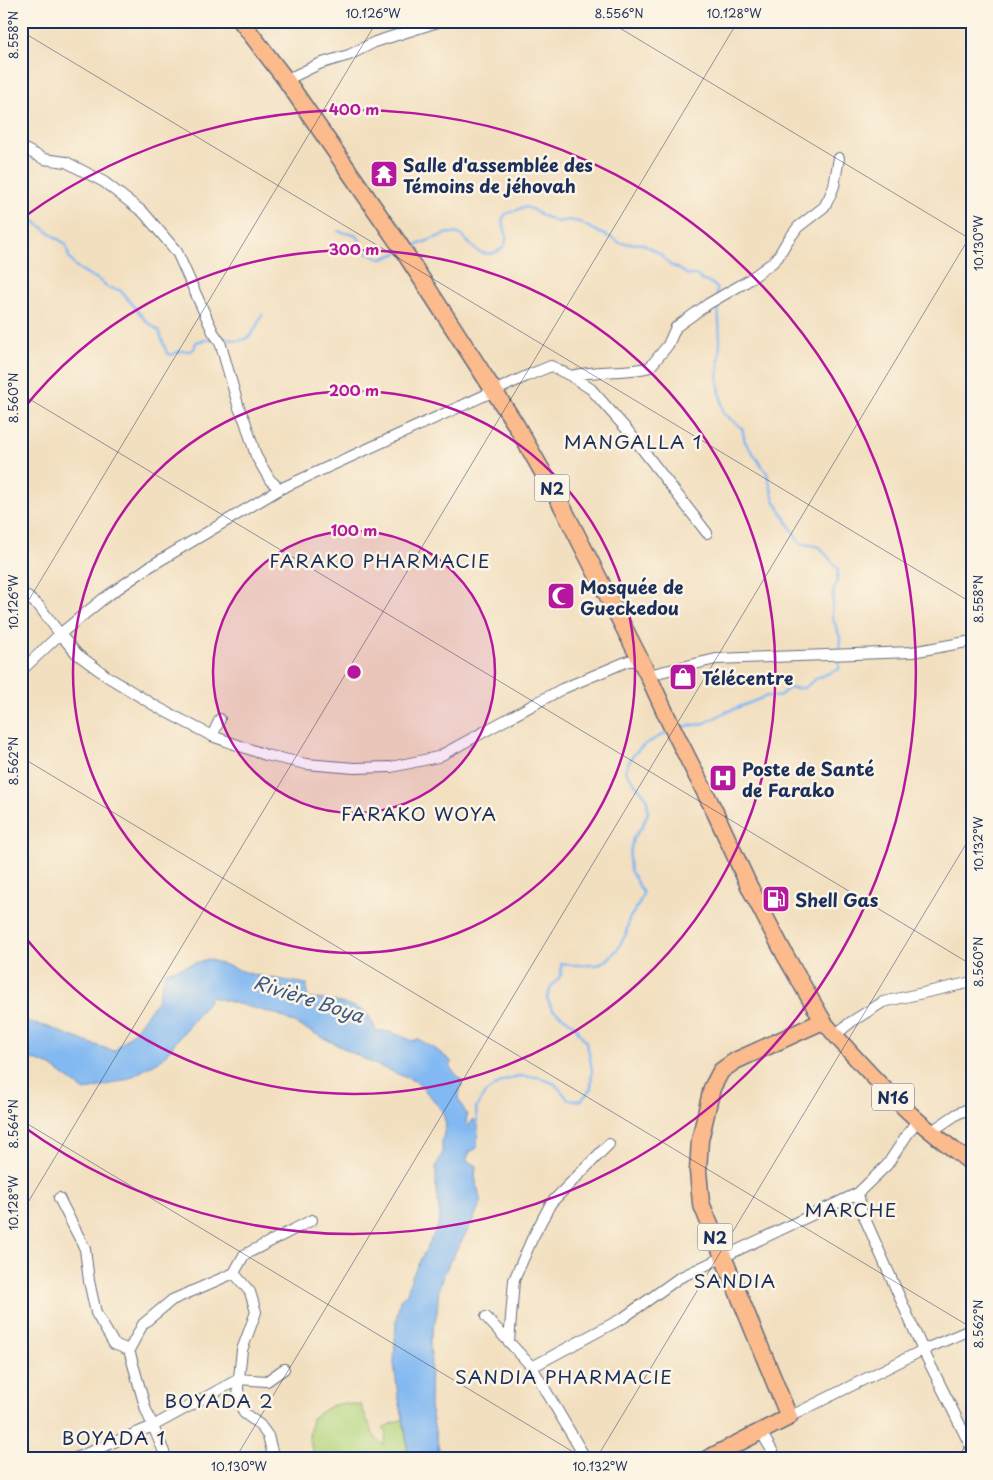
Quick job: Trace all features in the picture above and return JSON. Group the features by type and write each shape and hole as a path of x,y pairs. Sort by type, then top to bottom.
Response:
{"highway":[{"name":"N2","path":"242,21 286,80 400,244 516,425 562,506 648,675 750,888 785,955 823,1021 735,1060 722,1071 712,1088 700,1140 698,1171 701,1203 789,1417"},
{"path":"706,1459 789,1417"}],"main road":[{"name":"N16","path":"823,1021 869,1073 917,1120 972,1164"}],"street":[{"path":"286,80 319,64 349,55 375,42 441,21"},
{"path":"21,147 44,160 66,162 104,182 144,213 177,252 213,332 220,342 239,408 256,456 270,480 280,489"},
{"path":"572,376 582,373 649,368 652,366 668,345 676,327 772,263 798,227 824,207 830,198 834,186 839,158"},
{"path":"21,671 60,634 103,599 149,566 280,489 494,392 529,374 551,366 592,388 707,533"},
{"path":"21,592 39,606 77,654 108,677 157,707 212,736 266,755 306,764 354,768 391,767 438,757 562,689 628,662 640,661"},
{"path":"648,675 716,659 912,652 972,641"},
{"path":"212,736 220,719"},
{"path":"835,1035 883,1002 972,982"},
{"path":"932,1131 957,1114 972,1107"},
{"path":"532,1367 622,1318 679,1278 858,1193 887,1165 917,1120"},
{"path":"510,1342 514,1280 536,1232 551,1203 609,1144"},
{"path":"858,1193 862,1212 923,1350 972,1449"},
{"path":"59,1198 85,1250 96,1313 114,1344 128,1350"},
{"path":"167,1459 146,1410 128,1350 144,1324 172,1300 234,1273 244,1255 312,1220"},
{"path":"234,1273 250,1292 256,1312 242,1350 238,1387 239,1401 244,1413 260,1425 268,1436 272,1451 270,1459"},
{"path":"486,1317 532,1367 586,1459"},
{"path":"789,1417 923,1350 972,1329"},
{"path":"73,1459 153,1426 240,1380 267,1381 284,1369"},
{"path":"761,1432 778,1459"},
{"path":"21,1444 27,1459"},
{"path":"968,1459 972,1457"}],"green space":[{"path":"344,1403 361,1405 374,1436 384,1445 386,1434 382,1428 403,1419 409,1459 314,1459 309,1437 312,1418 330,1406"}],"water":[{"name":"Rivière Boya","path":"208,959 254,975 307,984 307,997 358,1008 368,1015 376,1031 390,1032 413,1041 418,1039 434,1048 451,1061 451,1069 460,1078 462,1084 458,1098 467,1115 466,1123 469,1126 473,1119 478,1126 477,1148 470,1152 466,1160 476,1166 475,1177 481,1203 449,1263 439,1287 437,1312 430,1341 430,1407 441,1459 409,1459 394,1364 396,1321 400,1300 407,1293 412,1276 437,1228 440,1217 436,1186 436,1166 442,1154 442,1141 446,1125 443,1113 417,1082 374,1064 279,1015 212,997 162,1059 128,1079 85,1091 51,1066 21,1055 21,1020 48,1027 114,1051 136,1029 157,1001 166,972"}],"waterway":[{"path":"409,248 448,233 460,234 482,253 495,252 503,248 506,240 502,220 506,214 524,207 558,222 569,220 579,222 620,243 643,244 660,254 670,265 688,275 696,275 703,281 711,283 717,288 717,296"},
{"path":"21,211 66,244 70,259 78,268 99,280 108,288 120,290 146,321 159,331 167,353 171,355 180,351 190,351 194,349 196,342 213,339"},
{"path":"338,231 357,236 367,253 382,259 397,253"},
{"path":"718,301 720,341 718,379 723,413 742,428 745,442 767,473 774,500 800,543 820,547 838,569 833,594 832,616 840,637 839,653"},
{"path":"221,338 244,340 252,334 262,315"},
{"path":"679,727 703,724 724,713 767,696 778,697 789,688 804,688 817,678 839,669 839,658"},
{"path":"475,1124 477,1121 476,1108 486,1092 503,1081 518,1076 538,1077 555,1084 568,1099 581,1101 591,1088 592,1070 586,1042 574,1025 552,1009 547,998 551,987 561,975 561,963 596,965 607,960 617,950 626,934 629,919 639,904 643,893 630,870 629,858 633,838 642,827 648,812 647,798 625,771 637,751 668,732"}],"place":[{"name":"Salle d'assemblée des Témoins de jéhovah","path":"384,174"},
{"name":"Mosquée de Gueckedou","path":"561,596"},
{"name":"Télécentre","path":"683,677"},
{"name":"Poste de Santé de Farako","path":"723,778"},
{"name":"Shell Gas","path":"776,899"}],"district":[{"name":"MANGALLA 1","path":"633,441"},
{"name":"FARAKO PHARMACIE","path":"380,560"},
{"name":"FARAKO WOYA","path":"419,813"},
{"name":"MARCHE","path":"851,1209"},
{"name":"SANDIA","path":"735,1280"},
{"name":"SANDIA PHARMACIE","path":"564,1376"},
{"name":"BOYADA 2","path":"219,1400"},
{"name":"BOYADA 1","path":"114,1437"}]}
